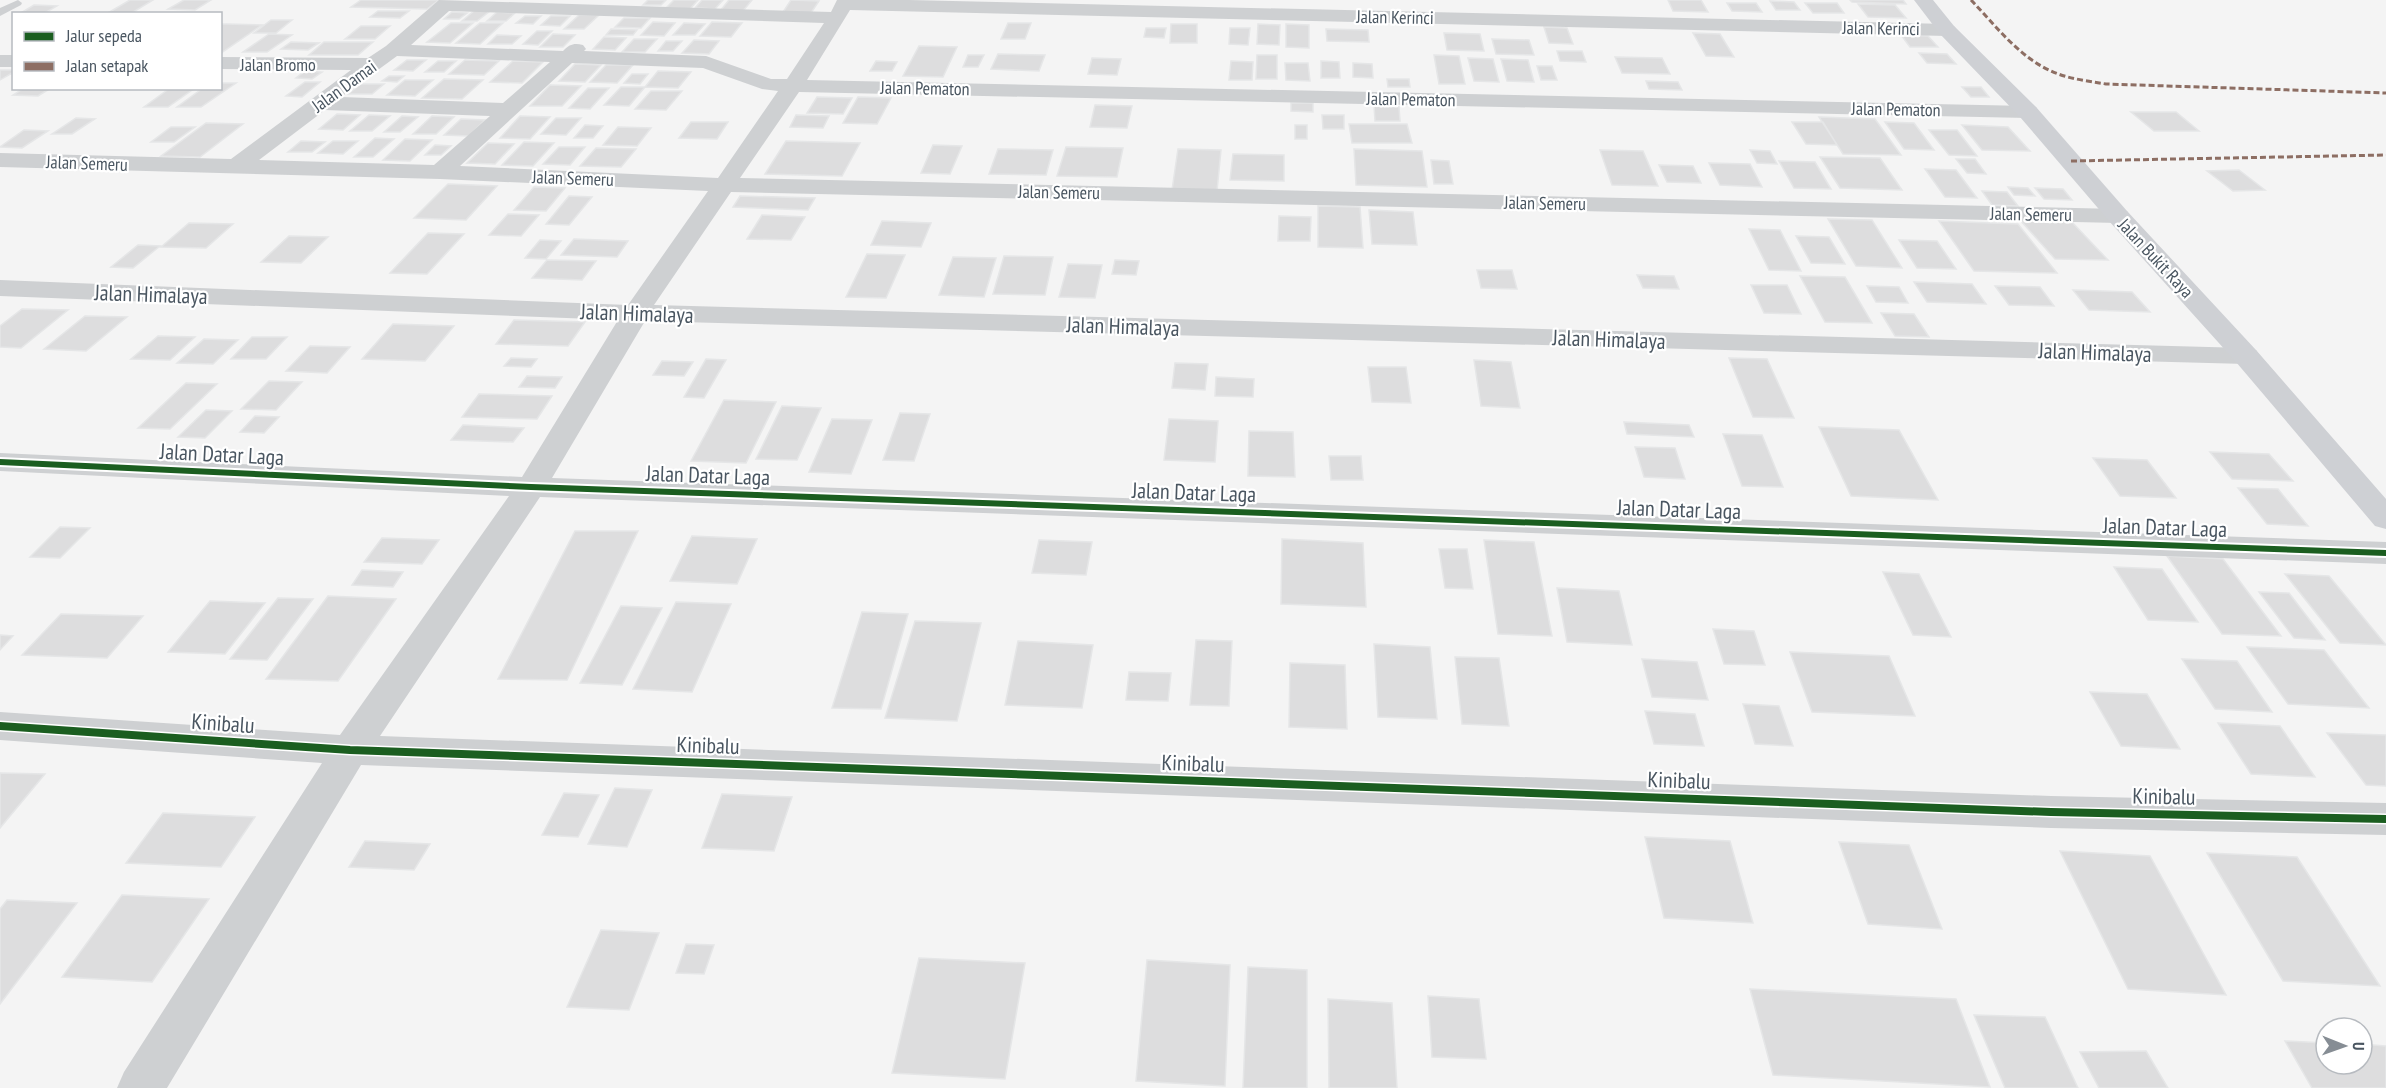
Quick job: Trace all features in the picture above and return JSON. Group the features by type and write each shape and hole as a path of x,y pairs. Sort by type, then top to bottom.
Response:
{"street":[{"name":"Jalan Bukit Raya","path":"1923,0 1947,30 2028,112 2118,216 2246,356 2386,519"},
{"name":"Jalan Kerinci","path":"446,2 842,7 1947,30"},
{"name":"Jalan Damai","path":"234,168 393,50 446,2"},
{"path":"440,172 624,6"},
{"path":"141,1088 350,750 531,487 636,313 793,86 842,7"},
{"name":"Jalan Pematon","path":"393,50 706,62 758,82 793,86 2028,112"},
{"name":"Jalan Bromo","path":"222,63 372,64"},
{"path":"320,103 507,110"},
{"name":"Jalan Semeru","path":"0,160 440,172 725,184 2118,216"},
{"name":"Jalan Himalaya","path":"0,288 636,313 2246,356"},
{"name":"Jalan Datar Laga","path":"0,462 531,487 2386,553"},
{"name":"Kinibalu","path":"0,726 350,750 2039,811 2386,819"}],"lane":[{"path":"0,13 17,3"}],"building":[{"path":"130,0 153,0 133,12 109,12"},
{"path":"184,0 211,0 195,10 168,9"},
{"path":"361,0 439,0 427,9 351,7"},
{"path":"648,0 666,0 661,5 643,5"},
{"path":"674,0 698,0 690,9 666,8"},
{"path":"702,0 723,0 715,9 695,8"},
{"path":"729,0 752,0 743,11 720,11"},
{"path":"791,0 819,1 811,13 783,12"},
{"path":"1668,0 1701,0 1708,12 1673,11"},
{"path":"1850,0 1903,0 1906,4 1852,2"},
{"path":"1770,1 1794,2 1800,10 1776,10"},
{"path":"1727,3 1756,3 1762,12 1732,11"},
{"path":"1805,3 1837,3 1844,13 1813,13"},
{"path":"1858,4 1895,5 1906,18 1868,17"},
{"path":"34,5 57,6 46,12 22,12"},
{"path":"475,10 490,11 477,21 462,21"},
{"path":"378,11 409,11 400,18 370,17"},
{"path":"452,12 467,13 459,19 444,19"},
{"path":"497,12 515,13 506,21 487,21"},
{"path":"579,15 599,15 584,29 564,29"},
{"path":"525,16 541,16 533,24 516,23"},
{"path":"551,16 570,16 560,26 541,25"},
{"path":"624,18 650,18 641,28 615,27"},
{"path":"271,20 292,20 276,33 254,33"},
{"path":"653,22 675,23 664,36 641,35"},
{"path":"712,22 742,23 731,37 700,36"},
{"path":"451,23 473,23 450,43 427,42"},
{"path":"480,23 503,23 480,44 456,43"},
{"path":"684,23 705,24 695,35 673,35"},
{"path":"1008,23 1031,23 1025,39 1001,39"},
{"path":"222,24 262,25 222,52"},
{"path":"1171,24 1197,24 1197,43 1170,43"},
{"path":"1258,24 1280,25 1279,45 1257,44"},
{"path":"1286,24 1309,25 1309,48 1286,47"},
{"path":"361,26 390,26 375,39 345,39"},
{"path":"1544,27 1567,28 1573,44 1549,43"},
{"path":"1146,28 1166,28 1164,38 1144,37"},
{"path":"1230,28 1250,28 1248,45 1229,44"},
{"path":"611,29 637,30 633,35 606,35"},
{"path":"1326,29 1368,30 1369,42 1327,41"},
{"path":"537,31 552,31 538,45 523,44"},
{"path":"1444,33 1480,34 1484,51 1447,50"},
{"path":"1693,33 1720,34 1734,57 1706,56"},
{"path":"269,34 292,35 267,52 243,52"},
{"path":"553,34 575,35 563,47 540,47"},
{"path":"497,35 521,36 512,44 488,44"},
{"path":"1901,35 1928,36 1938,47 1910,47"},
{"path":"604,37 626,38 615,50 593,49"},
{"path":"634,39 657,39 645,52 622,52"},
{"path":"1492,39 1529,40 1534,55 1496,54"},
{"path":"694,40 719,41 709,54 682,53"},
{"path":"666,41 682,41 673,51 658,51"},
{"path":"291,42 319,43 308,50 281,49"},
{"path":"324,42 373,42 358,55 309,55"},
{"path":"919,46 957,47 943,77 903,76"},
{"path":"1557,51 1582,51 1586,62 1560,61"},
{"path":"1919,53 1947,54 1956,64 1927,63"},
{"path":"998,54 1045,55 1039,71 991,69"},
{"path":"968,55 984,55 978,67 963,67"},
{"path":"1257,55 1277,55 1277,79 1256,79"},
{"path":"1434,55 1459,56 1465,84 1439,84"},
{"path":"1615,57 1662,58 1670,74 1622,73"},
{"path":"1092,58 1121,59 1117,75 1088,74"},
{"path":"1468,58 1493,59 1499,82 1474,81"},
{"path":"1501,59 1528,60 1534,82 1507,81"},
{"path":"407,60 426,60 413,71 394,70"},
{"path":"465,60 499,61 484,75 449,74"},
{"path":"438,61 456,61 444,72 425,72"},
{"path":"513,61 543,62 522,83 490,82"},
{"path":"876,61 897,62 892,71 870,71"},
{"path":"1231,61 1253,62 1252,80 1229,80"},
{"path":"1321,61 1339,62 1340,78 1321,78"},
{"path":"1285,63 1308,63 1310,81 1286,80"},
{"path":"1353,63 1372,64 1373,78 1353,77"},
{"path":"575,64 601,65 585,82 559,81"},
{"path":"606,65 633,65 617,83 590,82"},
{"path":"1537,66 1552,66 1557,80 1541,80"},
{"path":"0,70 12,70 12,73 0,80"},
{"path":"305,71 322,72 312,79 296,78"},
{"path":"658,71 691,72 678,88 645,87"},
{"path":"632,74 648,74 640,84 624,83"},
{"path":"389,76 404,76 397,82 382,81"},
{"path":"444,79 483,80 462,99 422,98"},
{"path":"1387,79 1409,79 1410,87 1388,87"},
{"path":"405,80 433,80 415,96 387,95"},
{"path":"1646,81 1678,82 1682,90 1649,89"},
{"path":"305,82 320,82 302,97 286,96"},
{"path":"222,83 236,83 201,107 177,107 200,90 222,90"},
{"path":"361,84 384,84 372,94 348,94"},
{"path":"550,85 581,86 562,106 530,106"},
{"path":"621,87 645,87 629,106 604,105"},
{"path":"1962,87 1981,87 1989,97 1971,97"},
{"path":"588,88 609,88 590,109 569,108"},
{"path":"21,90 48,90 38,96 13,95"},
{"path":"167,90 192,90 168,107 144,107"},
{"path":"651,91 682,91 666,110 635,109"},
{"path":"817,97 852,98 843,114 807,113"},
{"path":"858,97 891,98 877,124 843,123"},
{"path":"1291,103 1313,103 1313,112 1291,111"},
{"path":"1095,105 1132,106 1127,128 1090,127"},
{"path":"1374,106 1399,107 1400,121 1375,121"},
{"path":"2131,112 2176,112 2199,131 2154,131"},
{"path":"337,114 360,115 343,130 319,129"},
{"path":"369,115 390,116 372,131 350,131"},
{"path":"796,115 829,116 823,128 790,127"},
{"path":"1322,115 1344,115 1344,129 1323,129"},
{"path":"402,116 418,117 400,132 384,132"},
{"path":"432,116 454,117 436,134 413,134"},
{"path":"520,116 550,117 530,139 500,138"},
{"path":"1819,117 1875,119 1901,155 1843,154"},
{"path":"76,118 95,119 72,134 52,134"},
{"path":"556,118 581,118 566,135 541,134"},
{"path":"461,119 485,120 469,136 444,135"},
{"path":"691,122 728,122 717,139 679,138"},
{"path":"1792,122 1823,122 1837,145 1806,144"},
{"path":"1885,122 1914,123 1934,150 1904,149"},
{"path":"206,123 243,124 200,157 161,156"},
{"path":"1349,124 1407,124 1412,143 1352,143"},
{"path":"585,125 603,126 593,138 574,138"},
{"path":"1295,125 1307,125 1307,139 1295,139"},
{"path":"1962,125 2008,127 2030,151 1982,150"},
{"path":"171,127 195,127 174,142 151,142"},
{"path":"618,127 651,128 637,146 603,145"},
{"path":"24,130 48,131 22,148 0,147"},
{"path":"1929,130 1957,130 1977,156 1949,155"},
{"path":"375,138 394,139 373,157 354,157"},
{"path":"405,139 432,140 410,161 383,160"},
{"path":"301,141 325,142 312,152 288,152"},
{"path":"333,141 358,141 343,154 318,153"},
{"path":"786,141 860,143 842,176 765,174"},
{"path":"524,142 554,143 533,166 502,165"},
{"path":"488,143 514,144 495,164 467,163"},
{"path":"435,145 451,146 441,155 425,155"},
{"path":"933,145 962,146 950,174 921,173"},
{"path":"559,147 585,147 570,165 543,164"},
{"path":"1066,147 1123,148 1117,177 1057,176"},
{"path":"596,148 636,149 621,167 580,166"},
{"path":"998,149 1053,150 1046,175 989,174"},
{"path":"1178,149 1221,150 1217,191 1172,190"},
{"path":"1354,149 1422,151 1427,187 1356,185"},
{"path":"1600,150 1643,151 1658,186 1612,185"},
{"path":"1750,150 1770,151 1777,164 1757,163"},
{"path":"1233,154 1284,155 1284,181 1230,180"},
{"path":"1820,157 1880,158 1902,190 1840,188"},
{"path":"1956,159 1975,159 1986,174 1967,173"},
{"path":"1431,160 1449,161 1453,184 1434,184"},
{"path":"1779,161 1815,162 1831,189 1794,188"},
{"path":"1709,163 1750,164 1762,187 1720,185"},
{"path":"1659,165 1693,166 1701,183 1667,182"},
{"path":"1925,169 1956,170 1977,198 1945,197"},
{"path":"2239,170 2265,190 2233,191 2207,171"},
{"path":"448,184 497,186 466,220 414,218"},
{"path":"534,187 565,188 546,211 514,210"},
{"path":"2008,187 2028,188 2035,196 2014,195"},
{"path":"2035,188 2063,189 2072,200 2044,199"},
{"path":"1982,191 2007,192 2018,206 1992,205"},
{"path":"569,196 592,197 569,225 546,224"},
{"path":"740,196 815,198 808,210 733,207"},
{"path":"1318,206 1360,207 1363,248 1318,247"},
{"path":"1369,210 1413,212 1417,245 1372,244"},
{"path":"508,214 539,215 521,236 489,235"},
{"path":"762,215 805,217 791,240 747,239"},
{"path":"1279,216 1311,217 1310,241 1278,241"},
{"path":"1828,219 1872,220 1902,268 1856,266"},
{"path":"2020,220 2070,220 2108,260 2055,259"},
{"path":"882,221 931,223 921,247 871,245"},
{"path":"1939,221 2018,224 2057,273 1974,271"},
{"path":"189,223 233,224 206,248 161,247"},
{"path":"1749,229 1780,230 1801,271 1769,270"},
{"path":"428,233 464,234 427,274 390,273"},
{"path":"289,236 328,237 301,263 261,262"},
{"path":"1796,236 1829,237 1845,264 1811,263"},
{"path":"574,239 628,241 617,257 561,255"},
{"path":"540,240 561,241 546,259 525,258"},
{"path":"1899,240 1937,241 1956,269 1917,268"},
{"path":"138,245 160,246 133,268 111,267"},
{"path":"867,254 905,255 886,298 846,297"},
{"path":"1004,256 1053,257 1045,295 993,294"},
{"path":"953,257 996,258 984,297 939,295"},
{"path":"547,260 596,261 582,280 532,278"},
{"path":"1115,260 1139,261 1136,275 1112,274"},
{"path":"1068,264 1102,265 1095,298 1059,297"},
{"path":"1477,270 1512,270 1517,289 1481,288"},
{"path":"1637,275 1674,276 1679,289 1643,288"},
{"path":"1800,276 1845,277 1872,323 1825,322"},
{"path":"1914,282 1972,284 1986,304 1927,302"},
{"path":"1751,285 1787,285 1801,314 1764,313"},
{"path":"1867,286 1899,287 1908,303 1876,302"},
{"path":"1995,286 2040,287 2054,306 2009,305"},
{"path":"2073,290 2132,292 2150,312 2089,310"},
{"path":"22,309 68,310 21,348 0,347 0,326"},
{"path":"1881,313 1914,314 1929,337 1895,336"},
{"path":"85,316 127,317 86,351 44,349"},
{"path":"514,320 585,322 568,346 496,344"},
{"path":"393,324 454,326 425,361 362,359"},
{"path":"158,336 195,337 170,360 131,359"},
{"path":"252,337 287,337 266,359 231,359"},
{"path":"204,339 238,340 213,364 177,363"},
{"path":"310,346 350,347 327,373 286,371"},
{"path":"511,358 537,359 531,367 504,366"},
{"path":"1729,358 1767,359 1794,418 1753,417"},
{"path":"706,359 726,360 704,398 684,397"},
{"path":"1474,360 1511,362 1520,408 1481,406"},
{"path":"662,361 693,362 684,376 653,375"},
{"path":"1175,363 1208,364 1205,390 1172,388"},
{"path":"1368,367 1406,367 1411,403 1372,402"},
{"path":"527,376 562,377 555,388 519,387"},
{"path":"1216,377 1254,379 1253,397 1215,396"},
{"path":"269,381 302,382 276,410 241,409"},
{"path":"186,383 217,384 170,429 138,428"},
{"path":"479,394 552,396 537,419 462,417"},
{"path":"724,400 776,402 746,463 691,461"},
{"path":"782,406 821,408 797,460 756,459"},
{"path":"206,410 232,411 205,438 178,437"},
{"path":"900,413 930,414 914,461 883,460"},
{"path":"255,416 279,417 264,433 240,432"},
{"path":"832,419 872,420 851,474 809,472"},
{"path":"1169,419 1218,421 1215,462 1164,460"},
{"path":"1624,422 1689,425 1694,437 1627,434"},
{"path":"463,425 524,428 513,442 451,440"},
{"path":"1819,427 1899,430 1938,500 1851,496"},
{"path":"1249,431 1293,432 1295,477 1248,476"},
{"path":"1723,434 1762,435 1783,487 1742,486"},
{"path":"1635,447 1675,448 1685,479 1644,477"},
{"path":"2210,452 2269,454 2293,481 2232,479"},
{"path":"1329,456 1361,456 1363,480 1331,480"},
{"path":"2093,458 2147,460 2176,498 2120,496"},
{"path":"2238,488 2278,489 2308,526 2267,524"},
{"path":"60,527 90,528 60,558 30,557"},
{"path":"575,531 638,531 567,680 498,679"},
{"path":"692,536 757,539 737,584 670,581"},
{"path":"382,538 439,540 422,564 364,562"},
{"path":"1282,539 1363,543 1366,607 1281,604"},
{"path":"1039,540 1092,542 1086,575 1032,573"},
{"path":"1484,540 1534,542 1552,636 1498,634"},
{"path":"1439,549 1467,549 1473,589 1445,588"},
{"path":"2167,556 2223,559 2281,636 2222,634"},
{"path":"2114,567 2162,569 2198,622 2148,620"},
{"path":"362,570 403,572 393,587 352,585"},
{"path":"1883,572 1919,574 1951,637 1913,635"},
{"path":"2285,574 2329,576 2386,645 2340,643"},
{"path":"1557,588 1619,591 1632,645 1567,642"},
{"path":"2259,592 2289,593 2325,640 2294,638"},
{"path":"328,596 396,599 338,681 266,679"},
{"path":"278,598 313,599 267,660 230,659"},
{"path":"210,601 265,603 225,654 168,652"},
{"path":"676,602 731,604 692,692 633,689"},
{"path":"621,606 662,608 622,685 580,683"},
{"path":"862,612 908,614 881,709 832,708"},
{"path":"61,614 143,616 107,658 22,655"},
{"path":"915,621 981,623 957,721 885,718"},
{"path":"1713,629 1754,631 1765,665 1724,664"},
{"path":"0,635 13,636 0,650"},
{"path":"1196,640 1232,641 1229,706 1190,705"},
{"path":"1018,641 1093,645 1082,708 1005,705"},
{"path":"1374,644 1430,647 1437,719 1378,717"},
{"path":"2247,647 2324,650 2369,708 2288,704"},
{"path":"1790,652 1889,656 1915,716 1812,712"},
{"path":"1455,657 1499,658 1509,726 1462,724"},
{"path":"1642,659 1697,662 1708,700 1652,697"},
{"path":"2182,659 2237,661 2272,712 2215,709"},
{"path":"1290,663 1345,665 1347,729 1289,727"},
{"path":"1129,672 1171,673 1168,701 1126,700"},
{"path":"2090,692 2147,694 2180,749 2121,746"},
{"path":"1743,704 1779,706 1793,746 1755,744"},
{"path":"1645,711 1695,714 1704,746 1654,744"},
{"path":"2218,723 2280,726 2315,777 2251,774"},
{"path":"2327,733 2386,735 2386,786 2366,785"},
{"path":"0,773 45,774 0,828"},
{"path":"615,788 652,790 627,847 588,844"},
{"path":"564,793 599,795 578,837 542,835"},
{"path":"722,794 792,797 774,851 702,848"},
{"path":"163,813 255,817 221,867 126,863"},
{"path":"1645,837 1730,841 1753,923 1664,918"},
{"path":"365,841 430,844 414,870 349,867"},
{"path":"1839,842 1909,845 1942,929 1868,924"},
{"path":"2060,851 2150,856 2226,995 2128,989"},
{"path":"2207,853 2297,857 2380,986 2283,981"},
{"path":"122,895 209,899 152,982 62,977"},
{"path":"7,900 77,903 0,1004 0,909"},
{"path":"601,930 659,933 629,1010 567,1007"},
{"path":"686,944 714,945 704,974 676,973"},
{"path":"919,958 1025,963 1005,1079 892,1073"},
{"path":"1147,960 1230,965 1225,1086 1136,1081"},
{"path":"1248,967 1307,970 1307,1088 1243,1088"},
{"path":"1750,989 1956,999 1990,1087 1773,1075"},
{"path":"1428,996 1479,999 1486,1059 1432,1057"},
{"path":"1328,999 1392,1003 1397,1088 1329,1088"},
{"path":"1974,1015 2045,1017 2078,1088 2005,1088"},
{"path":"2285,1041 2314,1042 2314,1076 2374,1076 2374,1045 2386,1046 2386,1088 2312,1088"},
{"path":"2146,1051 2168,1088 2099,1088 2080,1052"}],"marked path":[{"path":"1971,0 2033,60 2050,71 2074,78 2106,84 2386,93"},
{"path":"2071,161 2386,155"}],"cycle path":[{"path":"0,462 531,487 2386,553"},
{"path":"0,726 350,750 2051,812 2386,819"}]}
